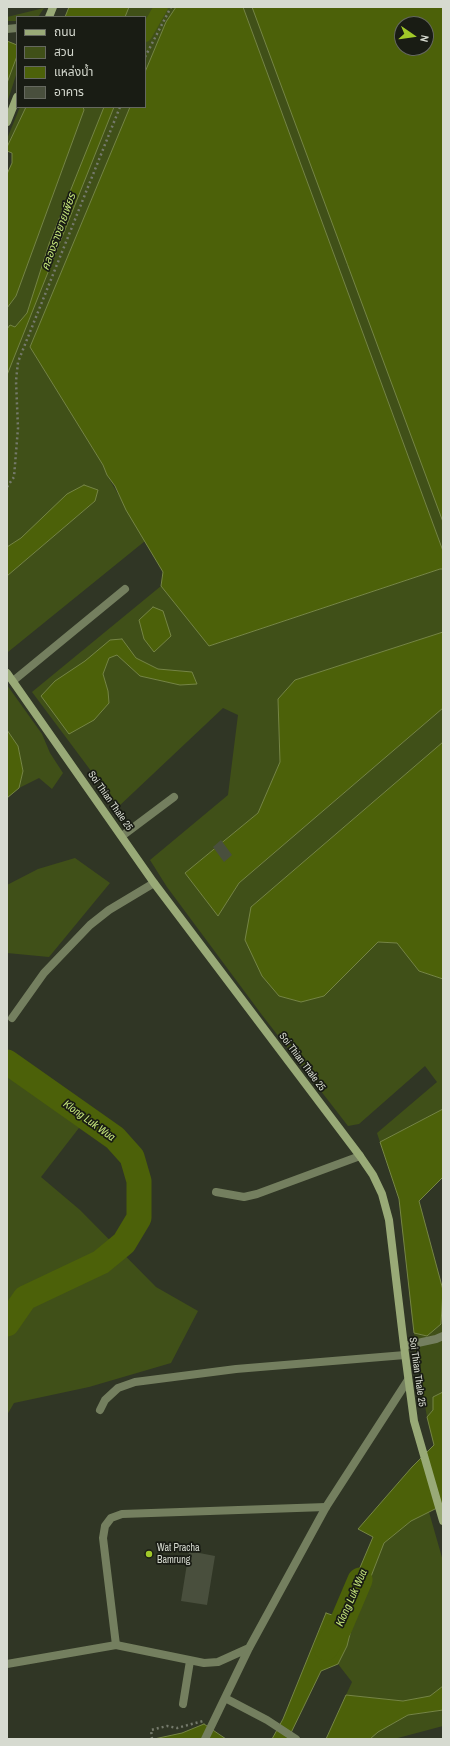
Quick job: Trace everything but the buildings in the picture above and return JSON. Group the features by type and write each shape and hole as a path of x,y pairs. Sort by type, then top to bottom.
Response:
{"street":[{"path":"7,122 16,100"},
{"path":"13,681 126,588"},
{"name":"Soi Thian Thale 25","path":"7,673 154,883 360,1156 373,1176 382,1194 389,1220 414,1421 443,1521"},
{"path":"122,836 174,797"},
{"path":"12,1018 44,973 90,925 109,910 154,883"},
{"path":"216,1192 244,1196 257,1194 360,1156"},
{"path":"404,1346 443,1336"},
{"path":"100,1410 105,1400 118,1388 135,1382 236,1369 405,1356"},
{"path":"205,1739 217,1717 249,1648 326,1507 408,1380"},
{"path":"116,1645 103,1538 105,1526 111,1518 122,1514 326,1507"},
{"path":"7,1664 116,1645 204,1663 218,1662 249,1648"},
{"path":"184,1704 190,1661"},
{"path":"226,1698 267,1720 296,1739"}],"path":[{"path":"146,55 171,7"},
{"path":"7,487 14,477 18,428 16,381 18,362 120,108"},
{"path":"152,1738 151,1730 167,1726 177,1728 217,1717"}],"green space":[{"path":"129,7 176,7 166,22 146,70 146,41 152,27 146,29 146,16 125,16"},
{"path":"243,7 253,7 443,519 443,551"},
{"path":"44,8 39,16 16,16 16,21 7,21 7,17"},
{"path":"16,59 16,75 7,103 7,83"},
{"path":"20,108 26,108 7,147 7,139"},
{"path":"83,108 104,108 49,244 27,313 15,327 10,325 7,329 7,308 16,296 84,110"},
{"path":"114,108 130,108 30,347 103,465 107,475 145,541 8,652 7,576 95,501 97,490 7,547 7,375"},
{"path":"443,569 443,632 295,680 278,699 280,762 258,813 185,873 218,916 239,883 443,708 443,742 251,907 262,976 279,996 301,1002 324,996 378,942 397,943 419,971 443,979 443,1109 380,1142 377,1133 437,1082 425,1066 359,1124 348,1126 262,1015 167,887 150,860 228,795 238,715 223,708 118,807 32,692 161,586 209,646","holes":["122,639 136,658 158,669 192,672 197,683 180,685 140,676 117,655 109,658 103,674 108,691 55,681"]},
{"path":"7,685 42,734 50,753 63,773 52,789 39,778 19,788 23,771 18,746 7,730"},
{"path":"75,858 110,883 49,957 7,953 7,885 38,869"},
{"path":"7,1068 82,1124 41,1177 80,1210 156,1287 198,1311 171,1363 89,1387 14,1403 7,1415"},
{"path":"443,1322 443,1392 433,1397 433,1410 427,1417 415,1350 414,1333 427,1336"},
{"path":"429,1512 443,1561 443,1686 430,1696 403,1701 346,1695 352,1682 338,1664 347,1646 356,1615 384,1543 411,1521"},
{"path":"443,1710 443,1726 394,1739 370,1739 378,1732 408,1715"}],"water":[{"path":"69,7 129,7 125,16 65,16"},
{"path":"176,7 243,7 443,551 443,569 209,646 161,586 163,572 126,510 103,465 30,347 130,108 146,108 146,70 166,22"},
{"path":"252,7 443,7 443,522"},
{"path":"7,41 16,45 16,59 7,83"},
{"path":"26,108 83,108 84,110 16,296 7,308 7,174 12,163 12,153 7,151 7,147"},
{"path":"104,108 114,108 7,375 7,329 10,325 15,327 27,313 49,244"},
{"path":"84,485 98,490 95,501 7,576 7,547 21,538 67,494"},
{"path":"153,607 163,611 171,636 154,652 144,639 139,620"},
{"path":"443,632 443,708 239,883 218,916 185,873 258,813 280,762 278,699 295,680"},
{"path":"122,639 136,658 158,669 192,672 197,684 180,685 140,676 117,655 109,658 103,674 108,691 109,703 94,720 69,734 41,696 55,681 85,661 110,640"},
{"path":"7,730 18,746 23,771 19,788 7,798"},
{"path":"443,742 443,979 419,971 397,943 378,942 324,996 301,1002 279,996 262,976 245,940 251,907"},
{"path":"443,1109 443,1177 419,1201 443,1290 441,1324 427,1336 414,1333 399,1199 380,1142"},
{"path":"443,1392 443,1505 411,1521 384,1543 356,1615 342,1610 373,1537 358,1529 412,1467 434,1445 427,1417 433,1410 433,1397"},
{"path":"326,1613 353,1622 347,1646 338,1664 321,1671 288,1739 272,1739 283,1719"},
{"path":"443,1686 443,1710 408,1715 378,1732 370,1739 326,1739 346,1695 403,1701 430,1696"},
{"path":"204,1724 226,1739 154,1739 182,1733"}],"waterway":[{"name":"คลองรางยายเพียร","path":"146,33 161,7"},
{"name":"Klong Luk Wua","path":"7,1062 115,1138 132,1157 139,1181 139,1218 124,1243 101,1262 25,1298 7,1324"},
{"name":"Klong Luk Wua","path":"326,1648 340,1627 360,1580"}],"place":[{"name":"Wat Pracha Bamrung","path":"149,1554"}]}
